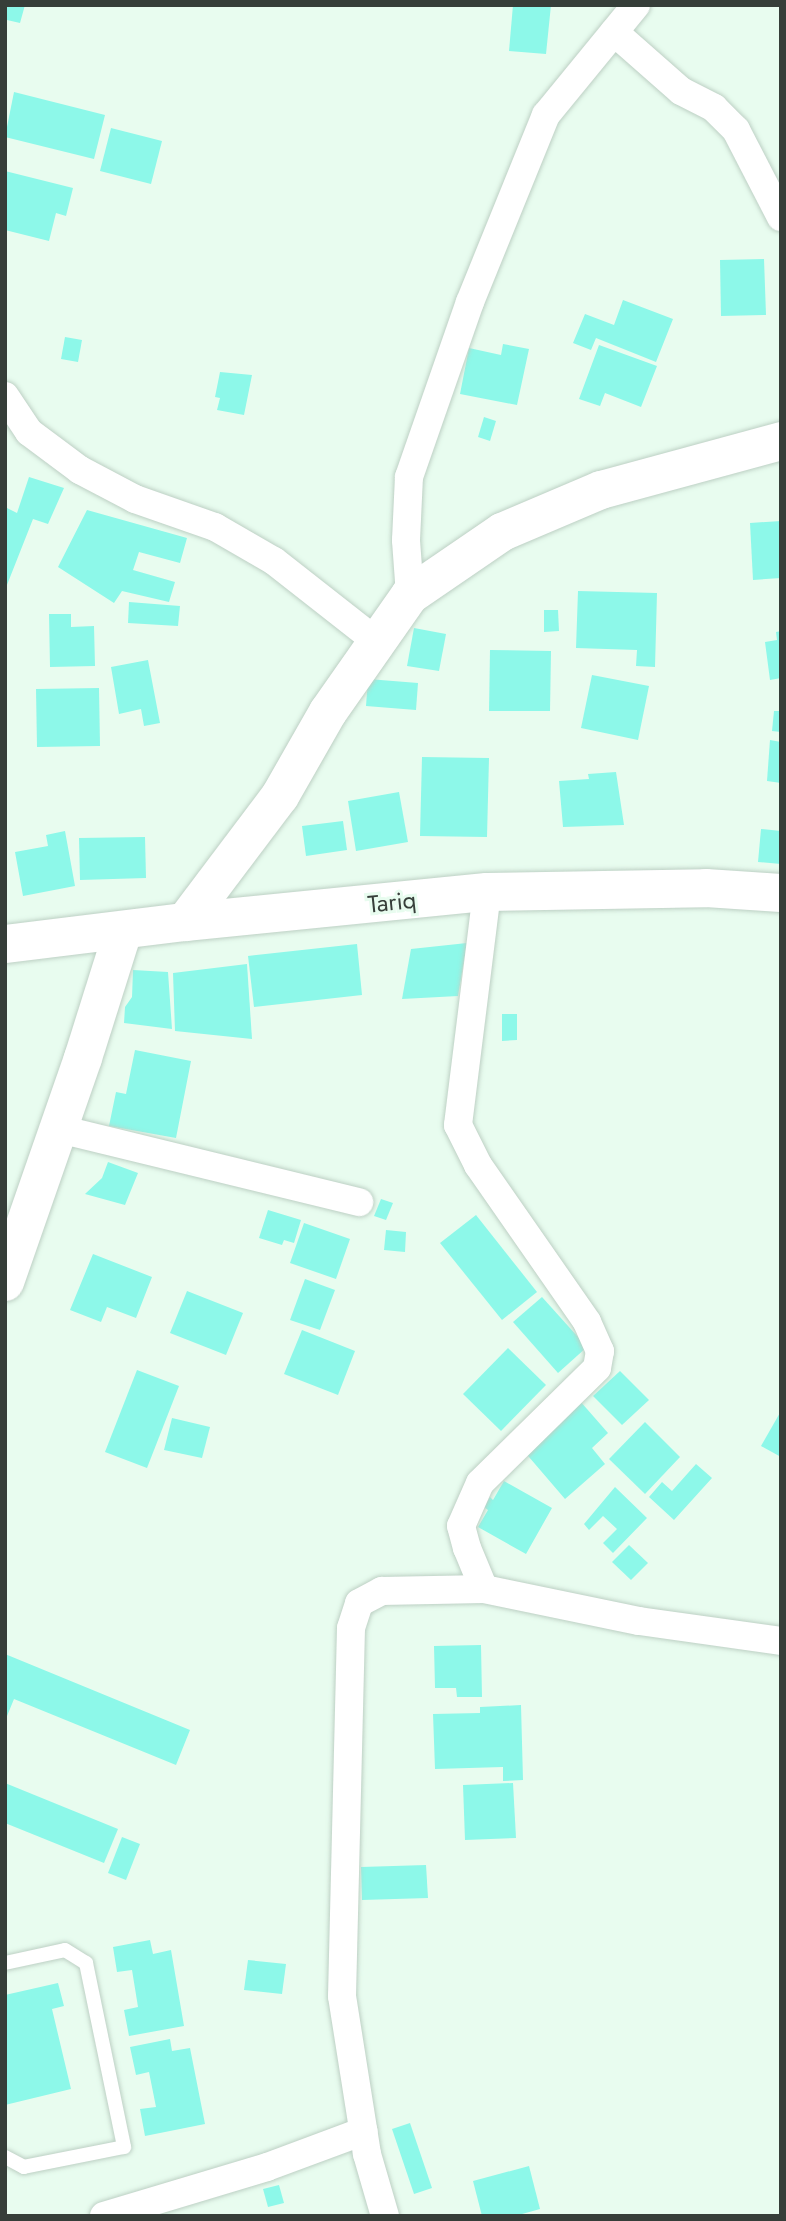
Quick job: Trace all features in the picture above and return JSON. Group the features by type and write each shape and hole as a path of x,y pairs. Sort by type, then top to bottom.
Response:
{"street":[{"path":"410,595 406,540 409,477 470,302 546,115 636,5"},
{"path":"614,32 681,91 714,108 736,130 781,217"},
{"path":"5,396 29,432 79,470 135,499 227,533 274,561 376,641"},
{"path":"185,922 280,796 328,712 410,595 502,532 564,506 601,491 781,441"},
{"name":"Tariq","path":"5,944 185,922 487,892 706,888 781,893"},
{"path":"484,1589 460,1526 468,1504 480,1483 597,1368 600,1352 587,1322 478,1165 458,1125 487,892"},
{"path":"5,1282 123,931"},
{"path":"58,1129 359,1202"},
{"path":"385,2216 367,2154 342,1996 351,1628 359,1603 382,1591 484,1589 639,1621 781,1641"},
{"path":"104,2216 267,2167 364,2132"}],"lane":[{"path":"5,1963 65,1950 86,1962 124,2147 24,2167 5,2157"}],"building":[{"path":"5,5 25,5 20,23 7,20 5,25"},
{"path":"513,5 551,5 546,54 509,51"},
{"path":"14,92 105,115 94,159 5,137"},
{"path":"111,128 162,141 151,184 100,171"},
{"path":"5,171 73,188 66,216 56,213 49,241 5,230"},
{"path":"764,259 766,315 721,316 720,260"},
{"path":"623,300 673,319 656,362 596,338 591,350 573,343 585,314 614,325"},
{"path":"65,337 82,340 78,362 61,359"},
{"path":"503,344 529,349 517,405 460,394 469,348 501,355"},
{"path":"599,345 657,366 641,407 605,393 600,406 579,399"},
{"path":"220,372 252,375 244,415 217,410 220,398 215,397"},
{"path":"484,417 496,421 490,441 478,437"},
{"path":"29,477 64,488 48,524 33,519 5,590 5,507 17,513"},
{"path":"87,510 187,538 180,563 139,552 133,570 175,582 169,602 122,591 114,603 58,567"},
{"path":"781,521 781,578 753,580 750,523"},
{"path":"578,591 657,593 655,667 636,666 637,650 576,648"},
{"path":"129,602 180,606 178,626 128,623"},
{"path":"544,610 558,610 559,631 544,632"},
{"path":"49,614 71,614 71,627 94,626 95,666 50,667"},
{"path":"414,628 446,634 439,671 407,666"},
{"path":"781,631 781,678 770,680 765,642 777,640 776,632"},
{"path":"490,650 551,651 550,711 489,711"},
{"path":"148,660 160,723 144,726 141,709 119,714 111,667"},
{"path":"592,675 649,686 638,740 581,728"},
{"path":"368,679 418,683 416,710 366,706"},
{"path":"99,688 100,746 37,747 36,689"},
{"path":"774,711 781,711 781,732 772,731"},
{"path":"770,740 781,742 781,783 767,781"},
{"path":"422,757 489,758 487,837 420,836"},
{"path":"616,772 624,825 563,827 559,781 589,779 588,774"},
{"path":"399,792 408,842 356,851 348,801"},
{"path":"343,821 347,850 306,856 302,826"},
{"path":"761,829 781,831 781,864 758,862"},
{"path":"65,831 75,886 23,896 15,852 48,846 46,835"},
{"path":"145,837 146,878 80,880 79,838"},
{"path":"467,943 458,996 402,999 411,949"},
{"path":"357,944 362,995 254,1007 248,956"},
{"path":"247,964 252,1039 175,1031 173,973"},
{"path":"133,970 168,972 172,1029 124,1023 125,1007 132,997"},
{"path":"502,1014 517,1014 517,1040 502,1041"},
{"path":"135,1050 191,1061 176,1138 109,1126 116,1092 126,1094"},
{"path":"108,1162 138,1173 125,1205 85,1194 102,1178"},
{"path":"381,1199 393,1203 386,1220 374,1216"},
{"path":"268,1210 301,1220 294,1243 284,1240 282,1245 259,1238"},
{"path":"476,1215 537,1292 502,1320 440,1243"},
{"path":"304,1223 350,1239 336,1279 290,1263"},
{"path":"386,1230 406,1232 405,1252 384,1250"},
{"path":"93,1254 152,1277 136,1318 107,1307 101,1322 70,1310"},
{"path":"305,1279 335,1290 320,1330 290,1320"},
{"path":"187,1291 243,1313 226,1355 170,1333"},
{"path":"542,1297 587,1347 558,1373 513,1322"},
{"path":"302,1330 355,1351 338,1395 284,1374"},
{"path":"508,1348 546,1385 501,1431 463,1394"},
{"path":"137,1370 179,1386 147,1468 105,1452"},
{"path":"620,1371 649,1400 622,1425 593,1396"},
{"path":"580,1401 608,1433 592,1448 605,1464 565,1499 523,1450"},
{"path":"781,1411 781,1457 761,1446"},
{"path":"172,1418 210,1427 202,1458 164,1450"},
{"path":"645,1422 680,1457 645,1494 609,1459"},
{"path":"696,1464 712,1478 674,1520 649,1497 662,1482 672,1491"},
{"path":"504,1481 552,1508 526,1554 478,1527 488,1510 484,1507 490,1497 493,1500"},
{"path":"615,1487 647,1518 613,1553 603,1543 617,1529 603,1516 589,1530 584,1524"},
{"path":"629,1545 648,1563 631,1580 612,1562"},
{"path":"481,1645 482,1697 457,1697 456,1688 435,1688 434,1646"},
{"path":"5,1654 190,1730 176,1765 14,1699 5,1721"},
{"path":"521,1705 523,1780 503,1781 503,1767 435,1769 433,1714 480,1713 480,1707"},
{"path":"5,1783 118,1829 104,1863 5,1823"},
{"path":"513,1783 516,1838 465,1840 463,1785"},
{"path":"122,1837 140,1844 126,1880 108,1873"},
{"path":"426,1865 428,1898 362,1900 361,1867"},
{"path":"150,1940 153,1954 171,1950 184,2026 129,2036 124,2010 138,2007 132,1970 117,1972 113,1947"},
{"path":"248,1960 286,1964 282,1994 244,1990"},
{"path":"58,1983 64,2006 52,2009 71,2089 5,2105 5,1995"},
{"path":"170,2039 172,2051 190,2048 205,2124 145,2136 140,2109 156,2107 149,2072 136,2075 130,2047"},
{"path":"410,2123 432,2188 414,2194 392,2129"},
{"path":"529,2166 540,2209 515,2216 482,2216 473,2181"},
{"path":"279,2185 284,2203 268,2207 263,2189"}]}
